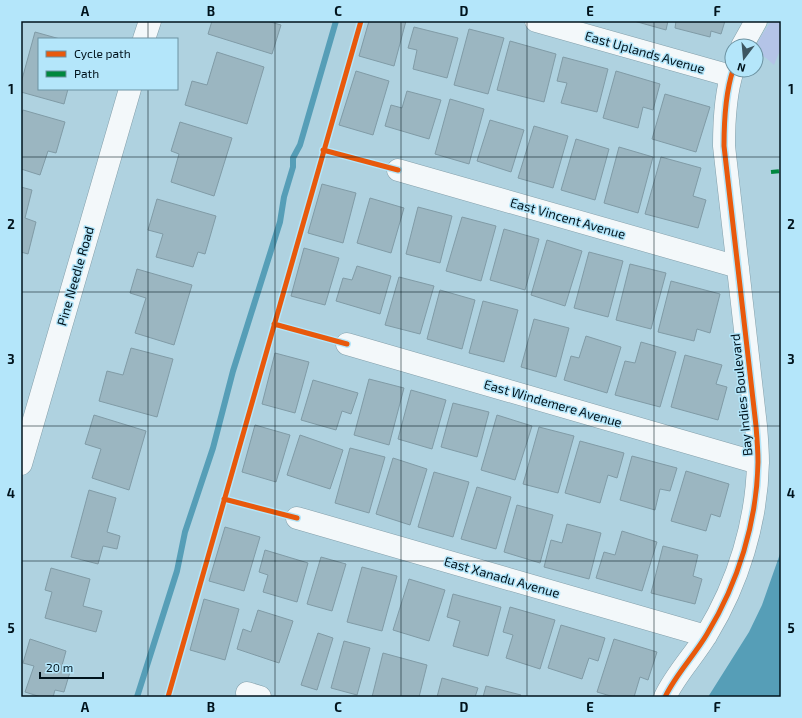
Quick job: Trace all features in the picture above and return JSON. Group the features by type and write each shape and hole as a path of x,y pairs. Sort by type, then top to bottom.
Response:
{"street":[{"path":"144,38 150,21"},
{"name":"East Uplands Avenue","path":"536,21 724,71"},
{"path":"746,38 756,21"},
{"name":"Bay Indies Boulevard","path":"664,697 720,613 732,587 742,556 755,502 758,462 756,426 724,146 724,125 731,78"},
{"name":"Pine Needle Road","path":"21,464 130,90"},
{"name":"East Vincent Avenue","path":"398,170 738,266"},
{"name":"East Windemere Avenue","path":"347,344 758,462"},
{"name":"East Xanadu Avenue","path":"297,518 706,636"}],"shaded area":[{"path":"771,21 781,21 781,48 774,65 764,57 764,38 760,38"},
{"path":"781,551 781,697 708,697 749,632 762,605"}],"building":[{"path":"212,21 267,21 281,25 272,54 208,34"},
{"path":"369,21 406,21 394,66 359,56"},
{"path":"634,21 668,21 666,30"},
{"path":"676,21 725,21 721,34 711,31 710,37 675,28"},
{"path":"414,27 458,38 447,78 413,69 417,50 408,48"},
{"path":"469,29 504,38 488,94 454,85"},
{"path":"35,32 56,38 38,38 38,90 68,90 64,104 21,92 21,83"},
{"path":"510,41 556,54 544,102 497,90"},
{"path":"217,52 264,67 247,124 185,105 192,81 207,85"},
{"path":"563,57 608,69 597,112 561,103 567,83 557,81"},
{"path":"356,71 389,81 373,135 339,125"},
{"path":"616,71 660,84 653,110 643,107 638,128 603,118"},
{"path":"407,91 441,100 429,139 385,126 391,105 402,108"},
{"path":"665,94 710,107 696,152 652,139"},
{"path":"450,99 484,109 469,164 435,154"},
{"path":"23,110 65,122 56,153 48,151 40,175 21,169 21,116"},
{"path":"490,120 524,130 511,172 477,161"},
{"path":"180,122 232,138 214,196 171,182 179,154 171,151"},
{"path":"534,126 568,136 553,188 518,178"},
{"path":"576,139 609,149 595,200 561,190"},
{"path":"619,147 653,157 638,213 604,203"},
{"path":"661,157 701,168 693,196 706,200 698,228 645,214"},
{"path":"322,184 356,193 343,243 308,233"},
{"path":"21,187 32,190 25,218 36,222 28,254 21,252"},
{"path":"370,198 404,208 391,253 357,243"},
{"path":"157,199 216,216 205,254 198,252 193,267 156,257 163,234 148,230"},
{"path":"418,207 452,216 440,263 406,254"},
{"path":"462,217 496,226 481,281 446,271"},
{"path":"504,229 539,239 525,290 490,280"},
{"path":"547,240 582,251 565,306 531,295"},
{"path":"304,248 339,258 325,305 291,296"},
{"path":"589,252 623,261 608,317 574,308"},
{"path":"630,264 666,273 651,329 616,320"},
{"path":"357,266 391,276 380,314 336,301 343,278 352,280"},
{"path":"137,269 192,285 174,345 135,333 146,298 130,293"},
{"path":"399,277 434,286 420,334 385,325"},
{"path":"671,281 720,294 710,333 697,329 694,341 658,332"},
{"path":"440,290 475,300 462,349 427,339"},
{"path":"483,301 518,310 504,362 469,353"},
{"path":"534,319 569,328 556,377 521,367"},
{"path":"586,336 621,347 607,393 564,380 571,356 579,358"},
{"path":"641,342 676,352 660,407 615,395 625,361 635,363"},
{"path":"131,348 173,359 157,417 99,401 107,371 123,375"},
{"path":"275,353 309,362 295,413 262,404"},
{"path":"685,355 722,365 716,384 727,387 718,420 671,407"},
{"path":"369,379 404,388 389,445 354,435"},
{"path":"313,380 358,393 351,414 342,411 336,430 301,420"},
{"path":"411,390 446,400 432,449 398,439"},
{"path":"453,403 489,412 477,457 441,447"},
{"path":"94,415 146,431 129,490 92,478 101,449 85,444"},
{"path":"497,415 532,426 515,480 481,470"},
{"path":"255,425 290,435 276,482 242,472"},
{"path":"539,427 574,436 558,493 523,484"},
{"path":"300,435 343,450 330,489 287,475"},
{"path":"580,441 624,453 617,478 608,475 600,503 565,493"},
{"path":"350,448 385,457 369,513 335,503"},
{"path":"632,456 677,468 670,491 660,489 655,510 620,500"},
{"path":"393,458 427,469 410,525 376,514"},
{"path":"686,471 729,484 720,517 711,514 706,531 671,521"},
{"path":"434,472 469,482 453,537 418,527"},
{"path":"477,487 511,497 496,549 461,539"},
{"path":"89,490 116,498 107,532 120,536 117,549 103,546 98,564 71,557"},
{"path":"517,505 553,515 540,563 504,552"},
{"path":"567,524 601,533 589,579 544,567 551,540 562,543"},
{"path":"225,527 260,537 244,591 209,581"},
{"path":"622,531 657,542 642,591 596,578 604,552 615,555"},
{"path":"663,546 698,555 693,576 702,579 695,604 651,593"},
{"path":"265,550 308,563 297,602 263,592 268,575 259,572"},
{"path":"321,557 346,564 332,611 307,604"},
{"path":"362,567 397,576 382,631 347,622"},
{"path":"51,568 90,579 83,606 102,611 96,632 45,618 52,592 45,590"},
{"path":"409,579 445,590 429,641 393,630"},
{"path":"453,594 501,607 488,656 453,646 460,621 447,617"},
{"path":"204,599 239,609 225,660 190,650"},
{"path":"510,607 555,620 540,669 506,658 513,635 503,632"},
{"path":"258,610 293,621 279,663 237,649 243,629 251,632"},
{"path":"561,625 605,638 598,661 589,658 582,679 548,668"},
{"path":"318,633 333,638 317,690 301,685"},
{"path":"30,639 66,651 61,669 70,672 64,692 55,690 53,697 41,697 25,692 34,666 23,663"},
{"path":"614,639 657,652 648,680 640,677 634,697 614,697 597,692"},
{"path":"344,641 370,648 357,695 331,688"},
{"path":"383,653 427,665 419,697 372,697"},
{"path":"442,678 478,688 475,697 437,697"},
{"path":"486,686 521,695 520,697 483,697"}],"waterway":[{"path":"137,697 177,571 185,532 213,448 233,371 280,222 284,197 293,167 293,158 300,145 336,21"}],"marked path":[{"path":"771,172 781,171"}],"cycle path":[{"path":"168,697 361,21"},
{"path":"665,697 674,681 707,634 728,594 744,551 750,529 757,485 758,458 756,426 724,146 725,117 730,78"},
{"path":"323,150 398,170"},
{"path":"274,324 347,344"},
{"path":"224,499 297,518"}]}
